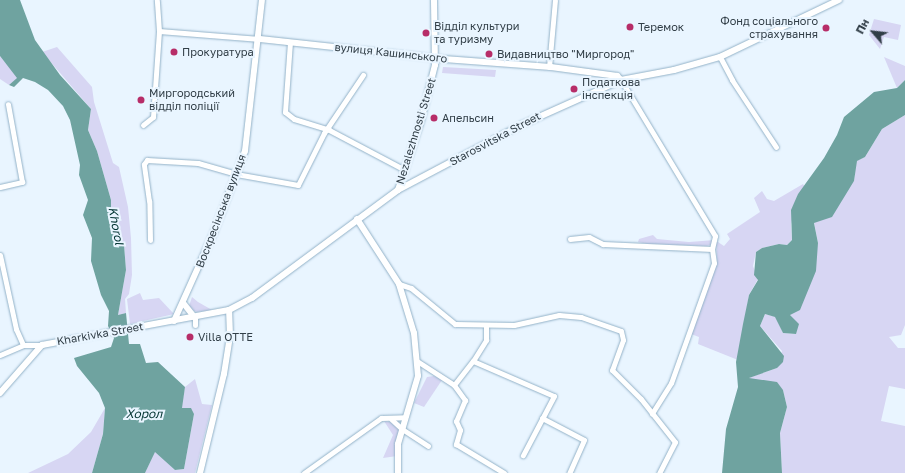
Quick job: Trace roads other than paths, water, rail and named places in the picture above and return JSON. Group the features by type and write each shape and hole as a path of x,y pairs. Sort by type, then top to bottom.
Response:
{"street":[{"path":"143,125 153,117 159,31 157,0"},
{"name":"Воскресінська вулиця","path":"174,321 184,304 245,151 260,39 262,0"},
{"name":"Nezalezhnosti Street","path":"398,190 421,121 436,58 434,0"},
{"path":"549,67 555,0"},
{"name":"Starosvitska Street","path":"174,321 229,310 252,298 398,190 555,108 621,80 674,70 720,57 839,0"},
{"name":"вулиця Кашинського","path":"159,31 260,39 436,58 549,67 617,76 621,80"},
{"path":"290,42 285,112 294,119 329,130 405,170"},
{"path":"720,57 732,80 776,147"},
{"path":"150,240 150,201 144,164 147,160 198,163 236,174 298,185 313,153 363,75"},
{"path":"621,80 713,229 715,236 712,249 714,263 671,383 652,414"},
{"path":"0,187 22,182 8,104"},
{"path":"357,219 399,284 414,333 418,376 398,444 398,473"},
{"path":"570,238 589,237 603,244 712,249"},
{"path":"0,255 16,329 23,345"},
{"path":"399,284 411,288 455,324 486,326 514,325 559,315 581,317 621,331 623,340 612,370 641,399 675,442 659,473"},
{"path":"184,304 195,318 195,325"},
{"path":"200,473 224,374 230,336 229,310"},
{"name":"Kharkivka Street","path":"0,393 42,345 101,333 174,321"},
{"path":"454,385 473,361 486,340 486,326"},
{"path":"0,354 23,345 42,345"},
{"path":"417,361 454,385 465,400 456,421 460,430 456,444 504,473"},
{"path":"473,361 554,396 523,455"},
{"path":"304,473 381,418 391,419 405,417"},
{"path":"542,418 584,440 569,473"},
{"path":"391,419 402,429 428,446"}],"water":[{"name":"Хорол","path":"0,0 20,0 35,40 60,75 91,109 88,130 97,151 111,200 111,214 118,240 124,245 126,270 118,315 126,313 129,344 140,344 146,363 158,362 185,387 182,408 191,408 194,414 184,469 175,470 155,452 145,473 92,473 103,434 105,408 99,393 77,366 74,358 111,347 114,338 108,326 109,311 101,295 91,261 92,238 83,215 88,200 79,175 80,165 70,120 63,106 48,90 35,82 23,78 14,87 9,85 17,78 0,56"},
{"path":"905,80 905,115 882,129 865,157 857,161 854,181 832,217 814,223 818,243 816,271 800,310 790,315 799,324 796,334 783,333 775,317 765,314 760,326 784,356 783,362 777,368 749,378 777,382 783,390 787,407 780,433 782,473 722,473 726,429 738,387 736,362 743,324 749,295 758,280 754,275 756,252 762,248 779,244 787,245 792,240 791,210 798,194 824,158 837,135 844,117 874,92 897,88"}],"place":[{"name":"Теремок","path":"630,27"},
{"name":"Фонд соціального страхування","path":"826,28"},
{"name":"Відділ культури та туризму","path":"426,33"},
{"name":"Прокуратура","path":"174,52"},
{"name":"Видавництво \"Миргород\"","path":"489,54"},
{"name":"Податкова інспекція","path":"574,89"},
{"name":"Миргородський відділ поліції","path":"141,100"},
{"name":"Апельсин","path":"434,118"},
{"name":"Villa OTTE","path":"190,337"}],"water label":[{"name":"Khorol","path":"116,226"}]}
